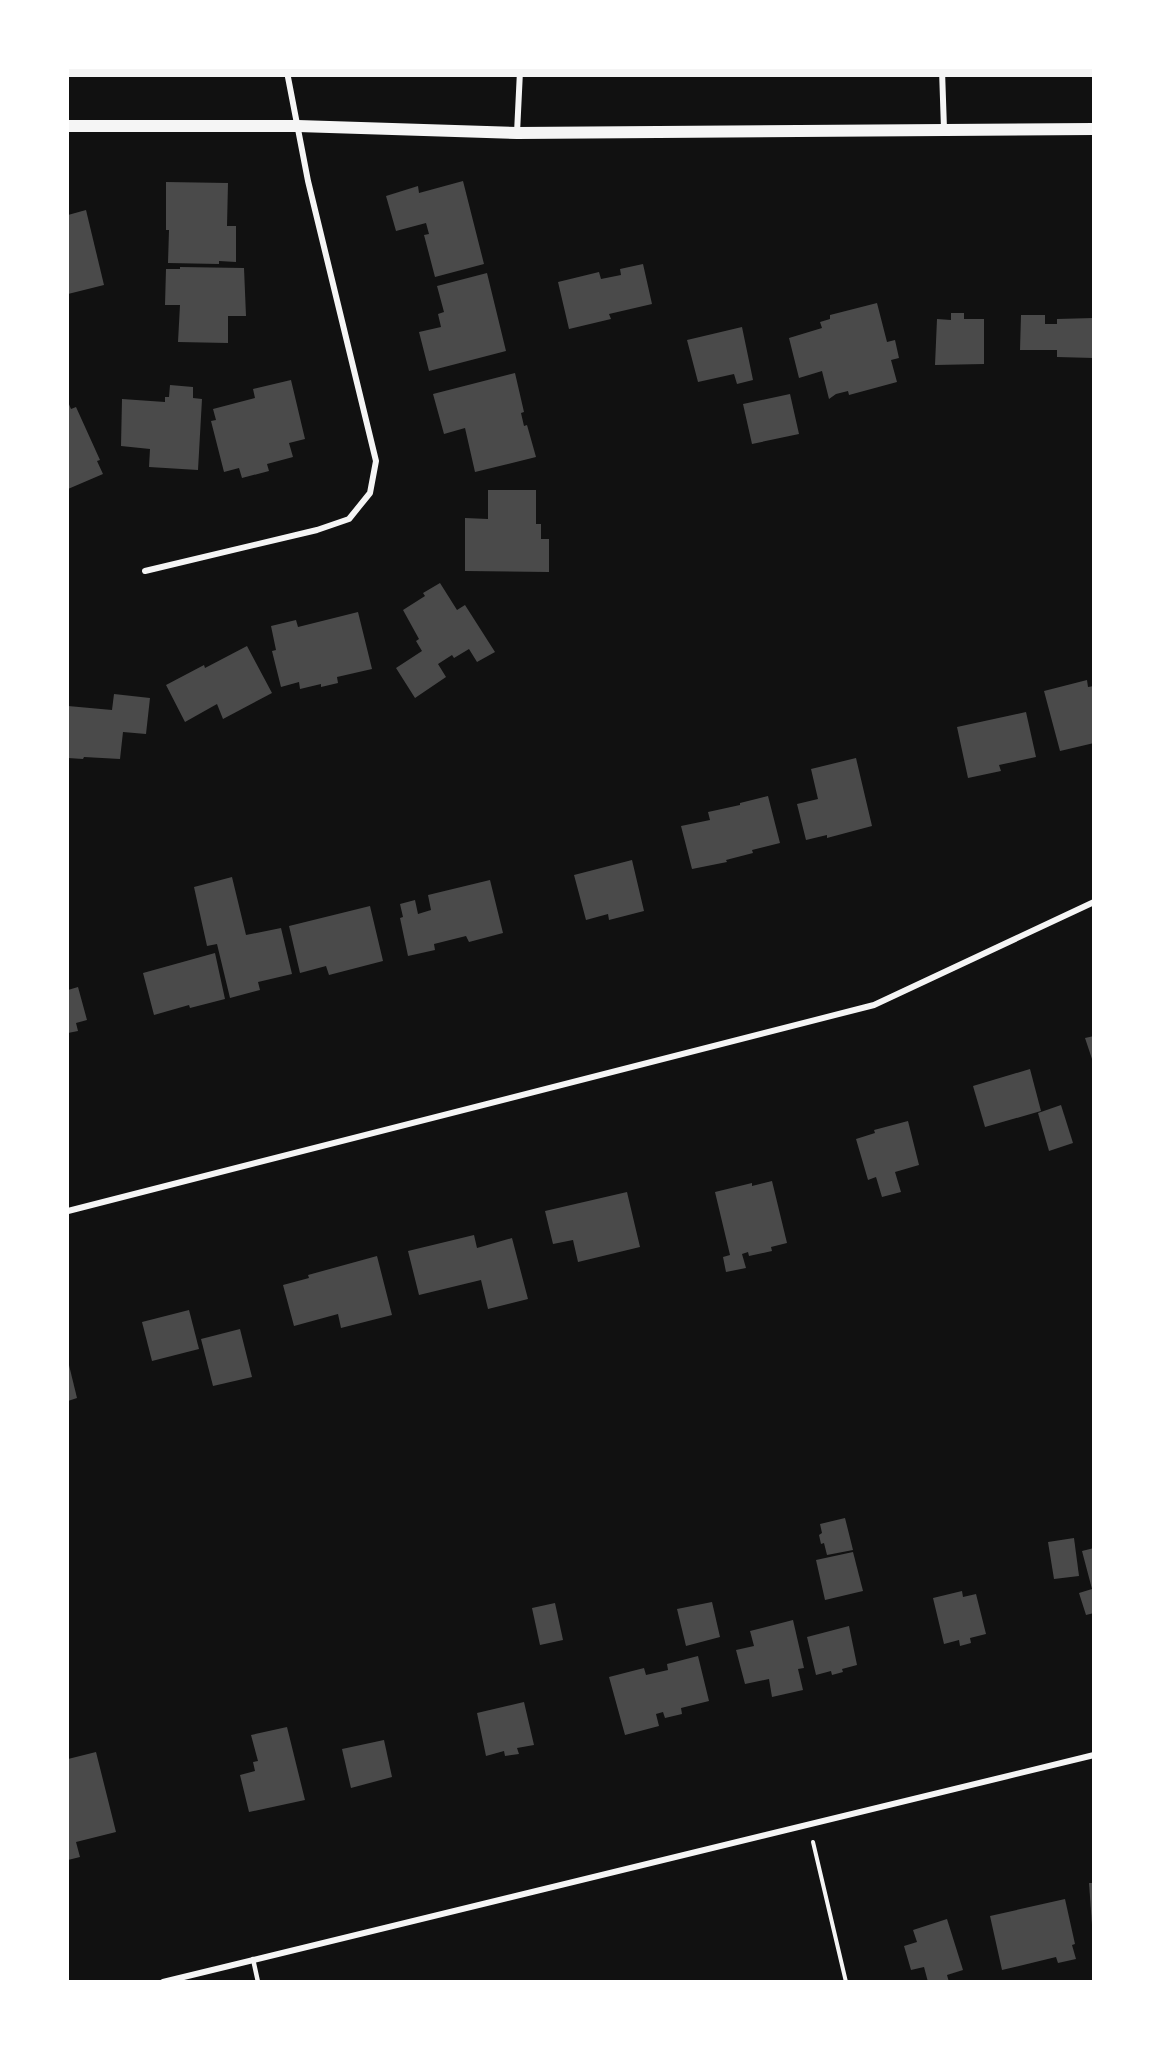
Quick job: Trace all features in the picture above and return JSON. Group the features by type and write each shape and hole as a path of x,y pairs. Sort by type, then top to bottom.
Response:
{"main road":[{"path":"68,71 942,69 1094,71"},
{"path":"68,126 298,126 517,133 1094,129"}],"street":[{"path":"942,69 944,129"},
{"path":"517,133 520,70"},
{"path":"145,572 316,530 349,519 370,493 375,461 308,181 287,72"},
{"path":"68,1211 874,1005 1094,902"},
{"path":"163,1982 1094,1755"}],"lane":[{"path":"253,1959 258,1982"}],"path":[{"path":"809,1824 846,1982"}],"building":[{"path":"463,181 484,264 435,277 424,235 429,234 426,223 396,231 386,196 418,186 419,193"},
{"path":"166,182 228,183 227,226 236,226 236,262 168,263 169,230 166,230"},
{"path":"86,210 104,285 68,294 68,215"},
{"path":"643,264 652,304 609,314 611,319 569,329 558,282 599,272 601,279 621,275 620,269"},
{"path":"180,267 244,268 246,316 228,316 228,343 178,342 180,305 165,305 166,269 180,269"},
{"path":"487,273 506,351 429,371 419,332 441,327 438,314 444,312 437,286"},
{"path":"877,303 887,342 895,340 899,358 891,360 897,382 849,395 848,391 836,394 829,399 822,371 799,378 789,338 822,328 820,322 830,319 830,315"},
{"path":"951,313 964,313 964,319 984,319 984,364 935,365 937,319 951,320"},
{"path":"1021,315 1045,315 1045,324 1057,324 1057,319 1094,318 1094,358 1057,357 1057,350 1020,350"},
{"path":"742,327 753,380 737,384 734,374 698,382 687,340"},
{"path":"515,373 524,412 521,413 524,426 527,425 536,457 475,472 465,428 444,434 433,394"},
{"path":"291,380 305,439 289,443 293,457 267,464 269,471 242,478 239,468 224,472 211,421 216,420 213,409 255,398 253,389"},
{"path":"170,385 193,387 193,398 202,399 198,470 149,467 150,449 121,446 122,399 165,402 165,397 169,397"},
{"path":"790,394 799,434 752,444 743,404"},
{"path":"68,402 71,409 76,407 100,460 97,461 103,474 68,489"},
{"path":"488,490 536,490 536,524 541,524 541,539 549,539 549,572 465,571 465,518 488,519"},
{"path":"440,583 457,610 465,605 495,652 477,662 469,649 454,658 452,655 438,664 446,677 415,698 396,668 422,651 416,641 419,639 403,610 425,596 423,593"},
{"path":"358,612 372,669 337,677 338,683 321,687 321,684 300,689 299,682 281,687 272,651 276,650 271,626 296,620 298,627"},
{"path":"247,646 272,693 223,719 217,704 185,722 166,685"},
{"path":"1087,680 1088,687 1094,686 1094,743 1060,751 1044,691"},
{"path":"114,694 150,698 146,734 123,732 120,759 68,758 68,706 112,710"},
{"path":"1026,712 1036,757 999,765 1001,771 968,778 957,727"},
{"path":"856,758 872,826 827,838 827,835 806,840 797,804 818,799 811,769"},
{"path":"768,796 780,843 752,850 753,853 726,860 727,862 692,869 681,826 710,820 708,812"},
{"path":"632,860 644,911 609,920 608,914 586,920 574,875"},
{"path":"232,877 246,935 281,928 292,974 258,982 260,990 230,998 217,944 207,946 194,887"},
{"path":"490,880 503,933 469,942 466,936 434,944 435,950 408,956 400,918 403,917 400,904 415,900 418,914 431,910 428,895"},
{"path":"370,906 383,961 329,975 326,966 300,973 289,926"},
{"path":"215,953 225,999 190,1008 189,1005 154,1015 143,973"},
{"path":"78,987 87,1020 76,1023 78,1031 68,1033 68,990"},
{"path":"1094,1036 1094,1062 1093,1062 1085,1038"},
{"path":"1030,1069 1041,1111 985,1127 973,1086"},
{"path":"1061,1105 1073,1143 1049,1151 1038,1113"},
{"path":"908,1121 919,1165 895,1172 901,1192 882,1197 876,1177 868,1180 856,1139 875,1133 874,1130"},
{"path":"772,1181 787,1243 771,1247 772,1251 749,1256 748,1252 742,1254 746,1268 726,1272 723,1257 730,1255 715,1192 752,1183 752,1186"},
{"path":"627,1192 640,1247 578,1262 573,1240 553,1244 545,1211"},
{"path":"474,1235 477,1248 512,1238 528,1299 488,1309 481,1280 419,1295 408,1251"},
{"path":"377,1256 392,1315 341,1328 338,1314 294,1326 283,1285 309,1278 308,1275"},
{"path":"189,1310 199,1349 152,1361 142,1322"},
{"path":"240,1329 252,1377 213,1386 201,1339"},
{"path":"68,1361 77,1398 68,1401"},
{"path":"845,1518 853,1550 827,1555 824,1543 821,1544 820,1524"},
{"path":"1074,1538 1079,1576 1054,1579 1048,1542"},
{"path":"1094,1548 1094,1613 1086,1615 1079,1593 1092,1589 1082,1551"},
{"path":"853,1552 863,1591 825,1600 816,1560"},
{"path":"962,1591 963,1597 976,1594 986,1634 970,1638 971,1643 960,1646 959,1640 944,1644 933,1598"},
{"path":"712,1602 720,1637 686,1646 677,1609"},
{"path":"555,1603 563,1640 540,1645 532,1608"},
{"path":"793,1620 804,1668 798,1669 803,1690 772,1697 769,1679 745,1684 736,1650 754,1646 750,1631"},
{"path":"849,1626 857,1665 842,1669 843,1672 832,1675 831,1671 816,1675 807,1637"},
{"path":"698,1656 709,1701 681,1708 682,1714 665,1718 663,1712 656,1714 659,1726 625,1735 609,1677 644,1668 646,1675 668,1670 667,1664"},
{"path":"524,1702 534,1745 517,1748 519,1754 505,1756 504,1751 486,1756 477,1713"},
{"path":"287,1727 305,1800 249,1812 240,1775 255,1771 253,1762 258,1761 251,1735"},
{"path":"384,1740 392,1777 351,1788 342,1749"},
{"path":"96,1752 116,1832 76,1842 80,1857 68,1860 68,1759"},
{"path":"1089,1883 1094,1883 1094,1925 1092,1925"},
{"path":"1065,1899 1076,1959 1058,1963 1056,1957 1002,1970 990,1916"},
{"path":"947,1919 963,1970 947,1975 949,1982 928,1982 924,1967 911,1970 904,1946 917,1942 913,1930"}]}
